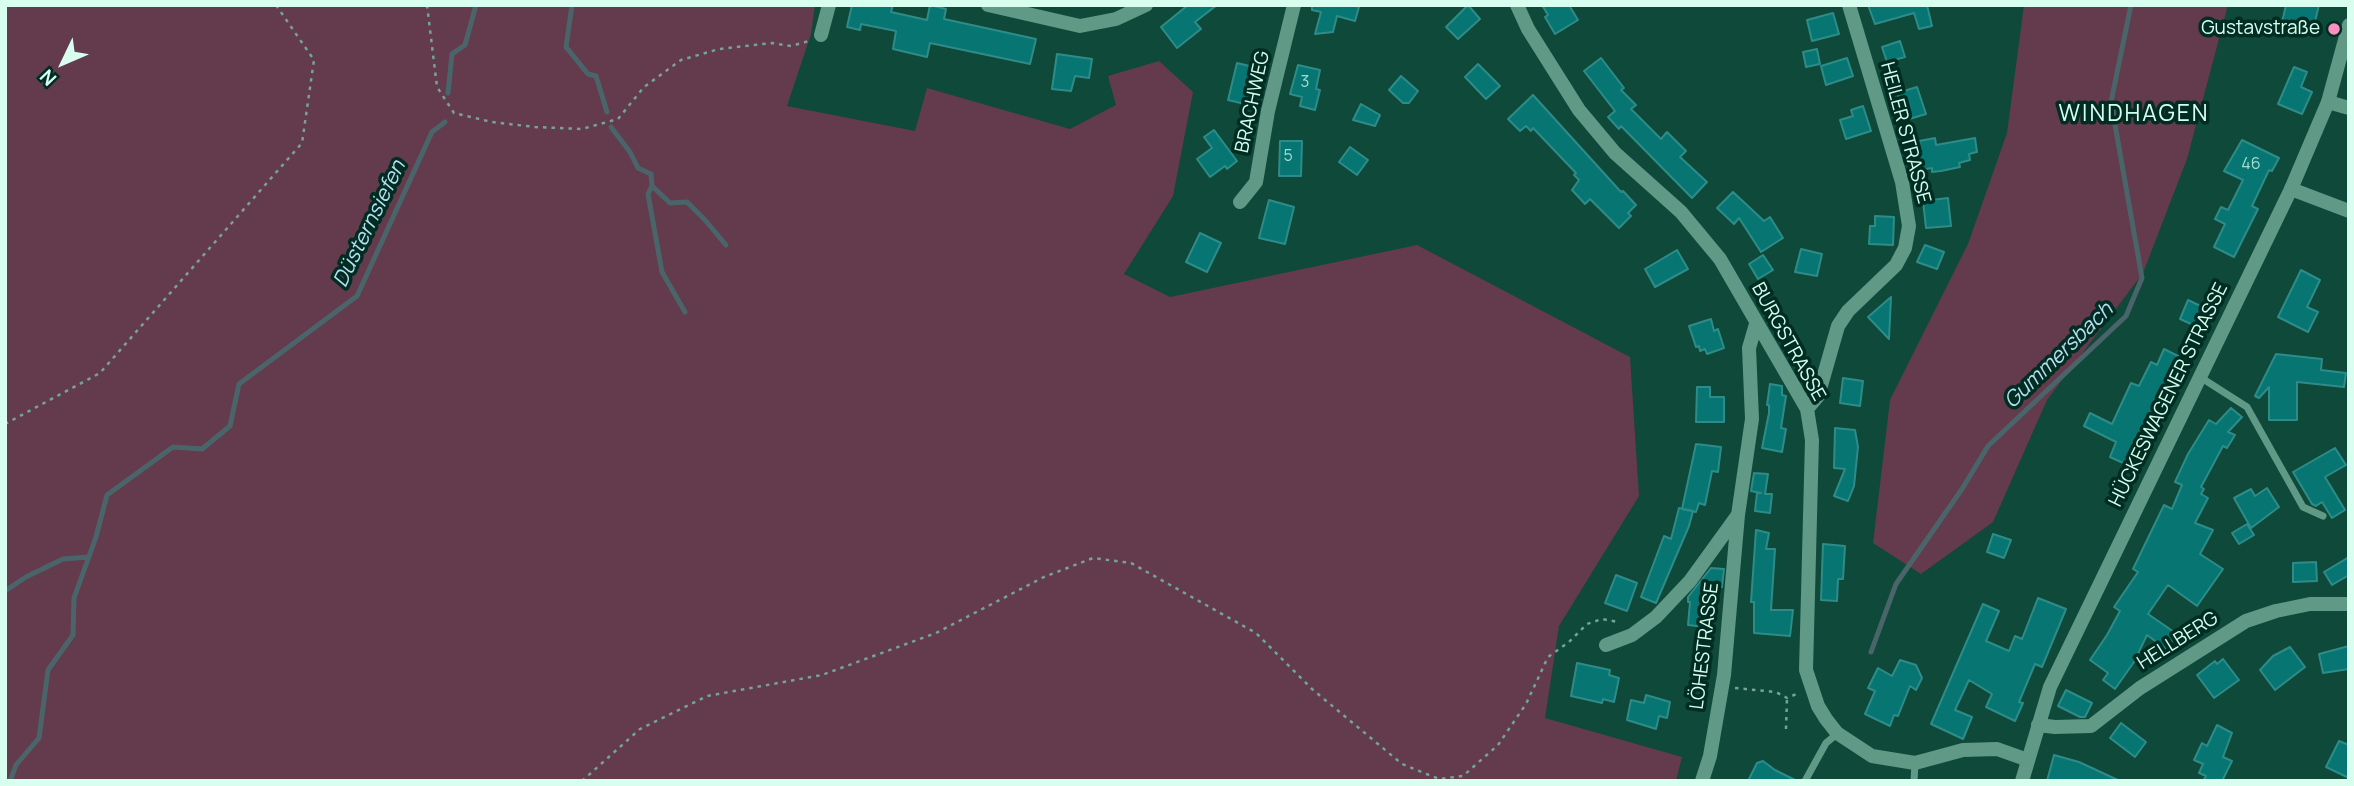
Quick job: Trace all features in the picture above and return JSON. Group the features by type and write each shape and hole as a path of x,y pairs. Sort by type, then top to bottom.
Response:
{"street":[{"path":"821,35 829,5"},
{"path":"988,5 1080,26 1116,19 1146,5"},
{"name":"BRACHWEG","path":"1240,202 1256,182 1268,111 1294,5"},
{"name":"BURGSTRASSE","path":"1517,5 1528,29 1580,110 1615,153 1681,212 1720,259 1807,408 1812,440 1806,670 1818,706 1837,733 1872,756 1915,763 1963,750 1997,749 2028,760"},
{"name":"HEILER STRASSE","path":"1807,408 1818,396 1838,327 1848,311 1896,265 1905,248 1909,226 1902,182 1849,5"},
{"name":"HÜCKESWAGENER STRASSE","path":"2022,781 2050,687 2291,189 2328,102 2349,25"},
{"path":"2328,102 2349,108"},
{"path":"2291,189 2349,211"},
{"name":"LÖHESTRASSE","path":"1702,781 1710,756 1722,687 1738,515 1752,419 1749,348 1756,324"},
{"name":"LÖHESTRASSE","path":"1606,645 1644,628 1690,581 1738,515"},
{"name":"HELLBERG","path":"2038,725 2091,726 2140,688 2246,621 2310,604 2349,604"}],"lane":[{"path":"2199,376 2247,407 2303,507 2323,516"},
{"path":"1805,781 1826,743 1837,733"},
{"path":"1914,781 1915,763"}],"path":[{"path":"5,424 100,373 302,144 314,60 276,5"},
{"path":"427,6 437,87 454,113 492,122 535,127 582,130 618,119 643,87 681,60 719,48 772,43 803,45 821,35"},
{"path":"582,781 640,729 707,696 822,675 936,633 1044,577 1093,558 1131,563 1256,633 1312,689 1402,764 1439,779 1463,776 1498,744 1526,704 1548,657 1569,642 1587,624 1602,619 1644,628"},
{"path":"1722,687 1776,692 1787,698"},
{"path":"1787,698 1812,687"},
{"path":"1786,729 1787,698"}],"shaded area":[{"path":"5,5 815,5 811,34 787,106 915,131 927,88 1070,129 1116,105 1108,76 1159,61 1193,92 1173,196 1124,274 1170,297 1417,245 1630,357 1639,496 1559,626 1545,718 1682,757 1676,781 5,781"},
{"path":"2024,5 2228,5 2187,159 2143,273 2047,400 1993,522 1921,574 1873,543 1890,400 1968,244 2007,133"}],"building":[{"path":"852,5 893,5 891,12 927,20 930,5 946,9 944,19 1036,39 1030,64 930,43 927,57 893,49 896,31 861,24 860,30 847,27"},
{"path":"1188,5 1217,5 1195,22 1201,29 1177,48 1161,27"},
{"path":"1312,5 1359,7 1355,21 1337,16 1333,32 1315,34 1321,12 1312,10"},
{"path":"1468,5 1480,19 1458,39 1446,27"},
{"path":"1542,5 1569,5 1578,20 1555,34 1545,17 1548,15"},
{"path":"1868,5 1927,5 1932,26 1919,29 1914,13 1875,24"},
{"path":"2286,5 2319,5 2313,30 2282,22"},
{"path":"1833,13 1839,34 1812,41 1807,20"},
{"path":"1900,41 1905,57 1887,62 1882,47"},
{"path":"1817,49 1820,64 1806,67 1803,52"},
{"path":"1057,54 1092,59 1089,78 1075,76 1071,91 1052,89"},
{"path":"1601,58 1624,88 1621,90 1636,105 1631,109 1661,139 1667,132 1686,151 1680,157 1707,182 1692,198 1621,126 1619,129 1608,117 1615,111 1584,71"},
{"path":"1847,58 1853,76 1826,85 1821,66"},
{"path":"1237,63 1262,69 1253,106 1228,100"},
{"path":"1478,64 1500,86 1486,99 1465,77"},
{"path":"1298,65 1320,70 1316,89 1320,90 1315,110 1300,106 1302,97 1290,94"},
{"path":"2294,67 2307,72 2301,87 2312,92 2302,114 2278,104"},
{"path":"1401,76 1418,91 1409,103 1403,103 1389,90"},
{"path":"1917,87 1926,114 1906,120 1897,93"},
{"path":"1533,95 1636,205 1628,213 1631,216 1619,228 1590,199 1585,204 1572,190 1579,180 1574,175 1576,173 1533,128 1531,131 1526,126 1520,131 1508,119"},
{"path":"1361,104 1380,115 1375,126 1353,120"},
{"path":"1863,106 1871,131 1846,139 1840,120 1853,116 1851,110"},
{"path":"1214,130 1237,161 1210,177 1197,159 1212,148 1204,137"},
{"path":"1935,138 1936,145 1975,138 1977,152 1969,154 1970,160 1959,163 1960,167 1932,172 1932,168 1920,170 1917,151 1921,150 1919,141"},
{"path":"2242,140 2279,158 2272,171 2269,170 2252,206 2258,209 2234,257 2214,247 2225,224 2215,219 2221,207 2228,210 2243,180 2224,171"},
{"path":"1280,141 1302,141 1301,176 1279,176"},
{"path":"1350,147 1368,160 1357,175 1339,162"},
{"path":"1733,192 1764,221 1770,217 1783,238 1761,252 1739,218 1734,224 1717,208"},
{"path":"1948,198 1951,226 1926,228 1923,201"},
{"path":"1269,200 1294,207 1285,244 1259,238"},
{"path":"1875,216 1894,217 1893,245 1869,244 1870,226 1875,226"},
{"path":"1200,233 1221,243 1207,272 1186,262"},
{"path":"1925,245 1944,252 1937,269 1917,262"},
{"path":"1801,249 1822,254 1817,276 1795,272"},
{"path":"1677,250 1688,269 1655,287 1645,269"},
{"path":"1763,255 1773,270 1758,279 1749,264"},
{"path":"2301,270 2320,280 2307,307 2318,312 2308,332 2278,317"},
{"path":"1891,297 1889,339 1868,317"},
{"path":"2188,300 2209,310 2200,328 2180,319"},
{"path":"1711,319 1714,331 1718,329 1724,348 1707,354 1705,349 1700,351 1699,346 1696,347 1689,326"},
{"path":"2164,349 2186,360 2175,382 2172,381 2132,467 2110,457 2116,442 2084,426 2090,413 2112,424 2131,383 2139,386 2151,362 2157,365"},
{"path":"2276,354 2322,359 2321,370 2346,373 2344,387 2297,382 2297,420 2269,420 2269,387 2259,398 2255,396"},
{"path":"1843,378 1863,381 1860,406 1840,403"},
{"path":"1770,384 1782,386 1782,395 1786,396 1781,428 1786,429 1782,452 1762,448 1769,413 1767,405"},
{"path":"1697,387 1710,387 1710,397 1724,397 1724,422 1696,422"},
{"path":"2231,408 2242,417 2228,432 2235,435 2227,448 2223,446 2201,487 2204,489 2201,494 2208,498 2195,523 2213,530 2200,554 2223,569 2197,606 2168,585 2148,614 2177,634 2166,649 2147,635 2134,662 2115,689 2103,680 2108,673 2090,660 2120,611 2114,607 2138,572 2133,569 2164,505 2172,509 2182,485 2175,482 2188,454 2209,420 2216,424"},
{"path":"1835,428 1855,430 1858,447 1854,486 1848,501 1834,496 1845,469 1834,468"},
{"path":"1696,444 1721,447 1718,472 1712,471 1705,505 1699,503 1696,512 1682,509"},
{"path":"2335,448 2346,465 2325,477 2345,510 2332,518 2322,502 2316,506 2312,504 2293,472"},
{"path":"1754,473 1768,474 1765,494 1772,494 1770,513 1755,511 1757,493 1761,493 1751,491"},
{"path":"2267,488 2279,507 2251,528 2234,498 2251,489 2255,496"},
{"path":"1679,508 1693,511 1656,603 1641,597 1664,536 1671,539"},
{"path":"2247,524 2254,535 2239,544 2232,533"},
{"path":"1756,530 1769,533 1766,549 1775,549 1771,610 1793,610 1790,636 1754,633 1754,602 1751,602"},
{"path":"1993,534 2011,540 2004,558 1987,552"},
{"path":"1823,544 1845,546 1843,579 1838,579 1837,601 1821,600"},
{"path":"2349,557 2349,575 2332,585 2324,572"},
{"path":"2316,562 2317,581 2293,582 2293,563"},
{"path":"1711,568 1724,569 1722,587 1710,586 1705,627 1688,625 1688,597"},
{"path":"1616,575 1637,583 1627,611 1605,603"},
{"path":"2038,598 2066,609 2042,667 2035,664 2019,702 2023,703 2015,721 1986,707 1992,694 1969,680 1955,710 1972,717 1963,739 1931,724 1983,604 1999,611 1986,641 2009,651 2015,636 2022,639"},
{"path":"2349,646 2349,669 2323,673 2319,654"},
{"path":"2290,647 2305,667 2275,690 2260,670 2273,656"},
{"path":"2223,659 2239,680 2214,698 2197,675 2215,661 2217,664"},
{"path":"1900,660 1916,665 1922,678 1916,690 1910,686 1898,716 1894,715 1890,726 1865,714 1875,691 1868,688 1878,668 1892,676"},
{"path":"1577,663 1610,670 1609,675 1619,678 1614,702 1603,699 1602,703 1571,696"},
{"path":"2066,690 2092,703 2085,717 2058,706"},
{"path":"1646,695 1670,702 1667,718 1659,716 1656,729 1627,720 1631,700 1644,703"},
{"path":"2121,723 2146,742 2135,757 2110,738"},
{"path":"2217,725 2232,733 2223,757 2232,761 2222,781 2203,781 2206,776 2199,773 2203,764 2194,760 2202,743 2207,746"},
{"path":"2339,741 2349,745 2349,778 2326,767"},
{"path":"2054,755 2079,762 2120,781 2047,781"},
{"path":"1763,761 1797,781 1748,781 1757,763"}],"waterway":[{"name":"Düsternsiefen","path":"448,93 452,54 465,45 476,5"},
{"path":"572,5 566,47 588,74 596,76 607,112"},
{"name":"Gummersbach","path":"1871,652 1896,584 1962,489 1988,446 2126,316 2142,278 2111,102 2131,5"},
{"name":"Düsternsiefen","path":"10,781 16,765 39,738 48,670 73,635 74,598 96,537 107,495 173,447 202,449 230,426 239,384 357,296 432,132 445,122"},
{"path":"611,127 630,152 638,168 651,174 652,186 648,194 662,272 685,312"},
{"path":"652,186 670,203 687,202 726,245"},
{"path":"5,591 26,577 63,559 89,557"}],"place":[{"name":"Gustavstraße","path":"2334,29"}],"district":[{"name":"WINDHAGEN","path":"2134,115"}]}
